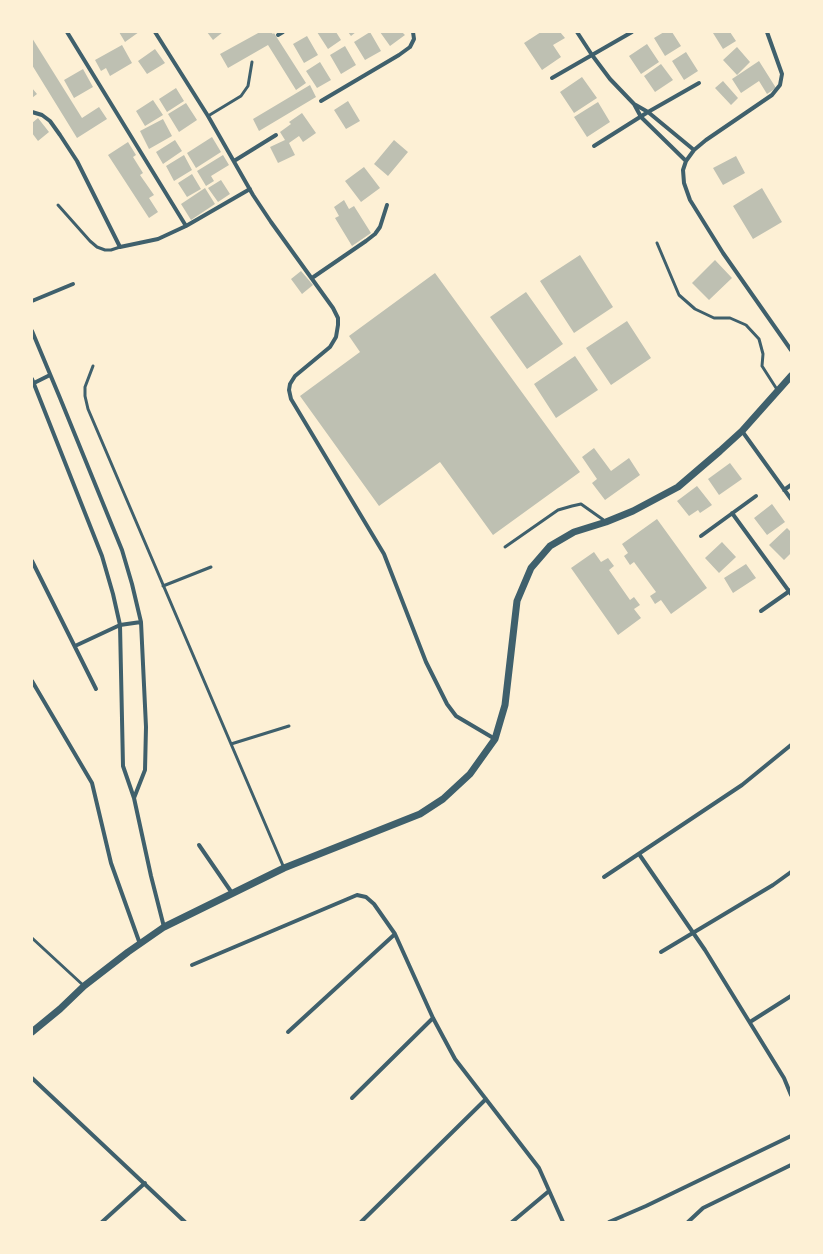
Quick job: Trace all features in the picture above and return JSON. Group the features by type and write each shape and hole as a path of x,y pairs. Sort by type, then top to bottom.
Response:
{"street":[{"path":"67,32 186,226"},
{"path":"155,32 208,116 270,222 312,278 333,308 338,318 336,337 330,347 294,376 289,390 291,399 384,554 426,662 447,704 456,716 495,739"},
{"path":"278,35 283,32"},
{"path":"322,101 410,47 414,39 413,32"},
{"path":"577,32 610,79 634,104 642,117 686,161"},
{"path":"552,78 632,32"},
{"path":"767,32 782,74 780,86 772,95 706,140 694,150 686,161 683,170 684,183 690,200 723,252 791,350"},
{"path":"594,146 698,83"},
{"path":"634,104 648,112 694,150"},
{"path":"32,112 42,115 50,121 77,161 120,247 158,239 186,226 250,189"},
{"path":"234,161 276,135"},
{"path":"312,278 375,234 380,227 387,206"},
{"path":"32,301 73,284"},
{"path":"32,331 122,550 141,622 146,727 145,770 134,798"},
{"path":"50,375 33,381 102,556 120,625 123,766 134,798 164,927"},
{"path":"32,1032 60,1009 84,986 164,927 284,868 420,814 443,799 470,774 495,739 506,705 517,601 531,568 550,546 574,532 606,522 633,511 678,487 742,431 791,376"},
{"path":"742,431 791,499"},
{"path":"784,490 791,485"},
{"path":"701,536 756,496"},
{"path":"732,513 790,592 761,611"},
{"path":"32,561 96,689"},
{"path":"75,646 120,625 141,622"},
{"path":"32,681 92,783 111,863 140,944"},
{"path":"604,877 742,786 791,745"},
{"path":"199,846 232,893"},
{"path":"639,854 693,932 750,1022 784,1078 791,1095"},
{"path":"661,952 773,885 791,872"},
{"path":"192,965 357,895 366,896 374,904 395,934 433,1018 455,1059 539,1168 563,1222"},
{"path":"288,1032 395,934"},
{"path":"750,1022 791,996"},
{"path":"352,1098 433,1018"},
{"path":"32,1078 185,1222"},
{"path":"361,1222 486,1100"},
{"path":"609,1222 646,1206 791,1136"},
{"path":"688,1222 703,1208 791,1165"},
{"path":"102,1222 144,1183"},
{"path":"512,1222 549,1191"}],"lane":[{"path":"208,116 241,96 248,86 252,62"},
{"path":"58,205 90,241 97,246 105,250 120,247"},
{"path":"657,243 679,295 695,309 714,318 730,318 746,325 759,339 763,354 762,366 778,391"},
{"path":"93,366 85,386 85,396 88,409 284,868"},
{"path":"505,547 558,510 572,506 581,504 606,522"},
{"path":"163,586 211,567"},
{"path":"231,744 289,726"},
{"path":"32,938 84,986"}],"building":[{"path":"119,32 139,32 125,42"},
{"path":"207,32 223,32 213,40"},
{"path":"260,32 274,33 306,83 296,90 268,45 228,68 220,54"},
{"path":"317,32 336,32 341,40 328,49"},
{"path":"348,32 356,32 351,36"},
{"path":"370,32 381,51 365,60 354,42"},
{"path":"380,32 402,32 405,35 390,46"},
{"path":"541,32 560,32 565,38 553,45 561,57 542,70 524,43"},
{"path":"664,32 672,32 681,46 665,56 654,38"},
{"path":"730,32 736,41 723,49 713,33"},
{"path":"307,36 318,55 304,63 293,44"},
{"path":"32,38 82,118 99,107 107,119 77,138 32,65"},
{"path":"647,44 659,62 641,74 629,56"},
{"path":"122,45 132,63 110,76 106,68 101,71 95,60"},
{"path":"345,46 356,65 341,74 330,55"},
{"path":"737,47 750,62 737,75 723,60"},
{"path":"155,49 165,63 147,74 138,61"},
{"path":"686,52 698,71 684,80 672,61"},
{"path":"759,61 776,88 767,94 759,81 741,93 732,79"},
{"path":"320,62 331,80 317,88 306,71"},
{"path":"661,64 673,80 655,92 644,76"},
{"path":"83,69 93,87 74,98 64,80"},
{"path":"582,77 597,98 574,113 560,92"},
{"path":"723,81 738,98 731,105 715,88"},
{"path":"310,85 316,97 259,131 253,119"},
{"path":"32,88 37,94 32,98"},
{"path":"176,88 184,101 167,112 159,99"},
{"path":"153,100 163,115 145,126 136,111"},
{"path":"348,101 360,121 346,129 334,110"},
{"path":"598,102 610,122 587,137 574,117"},
{"path":"186,103 197,120 179,132 168,114"},
{"path":"302,113 316,133 303,142 299,136 289,143 295,155 278,163 270,147 285,140 280,132 291,124 289,122"},
{"path":"38,118 49,132 38,141 32,133 32,123"},
{"path":"163,119 172,136 149,149 140,131"},
{"path":"212,137 221,152 196,168 187,153"},
{"path":"175,140 182,151 163,164 156,152"},
{"path":"394,140 408,152 388,176 374,164"},
{"path":"128,142 136,155 133,157 143,173 140,175 154,195 149,198 158,212 149,218 108,155"},
{"path":"184,155 192,170 174,181 166,166"},
{"path":"223,155 229,165 211,176 214,181 206,186 197,171"},
{"path":"736,156 745,173 723,185 713,168"},
{"path":"364,167 380,188 361,202 345,181"},
{"path":"192,174 201,189 187,197 178,183"},
{"path":"221,180 230,194 218,202 208,188"},
{"path":"205,188 215,204 191,220 181,204"},
{"path":"762,188 782,222 753,239 733,206"},
{"path":"344,200 349,209 354,206 371,233 352,246 335,218 339,216 334,207"},
{"path":"580,255 613,307 574,333 540,281"},
{"path":"715,260 732,278 709,300 692,283"},
{"path":"301,271 313,285 302,294 291,279"},
{"path":"435,273 580,472 493,535 440,462 379,506 300,396 360,352 349,336"},
{"path":"526,292 563,344 527,369 490,317"},
{"path":"627,321 651,358 611,385 586,348"},
{"path":"575,356 598,390 556,418 534,384"},
{"path":"594,448 611,471 629,458 640,475 605,500 592,483 597,479 582,457"},
{"path":"730,463 742,479 719,495 708,479"},
{"path":"697,486 712,505 700,513 698,510 689,516 677,501"},
{"path":"772,504 785,522 767,535 754,518"},
{"path":"657,519 707,588 671,614 661,600 655,604 650,596 656,592 634,562 630,565 624,556 628,553 622,544"},
{"path":"787,528 791,532 791,553 784,560 769,545"},
{"path":"722,542 736,557 719,573 705,558"},
{"path":"594,552 601,562 608,558 614,566 609,570 630,600 634,597 640,605 634,609 641,618 618,635 571,568"},
{"path":"746,564 756,578 733,593 724,578"}]}
